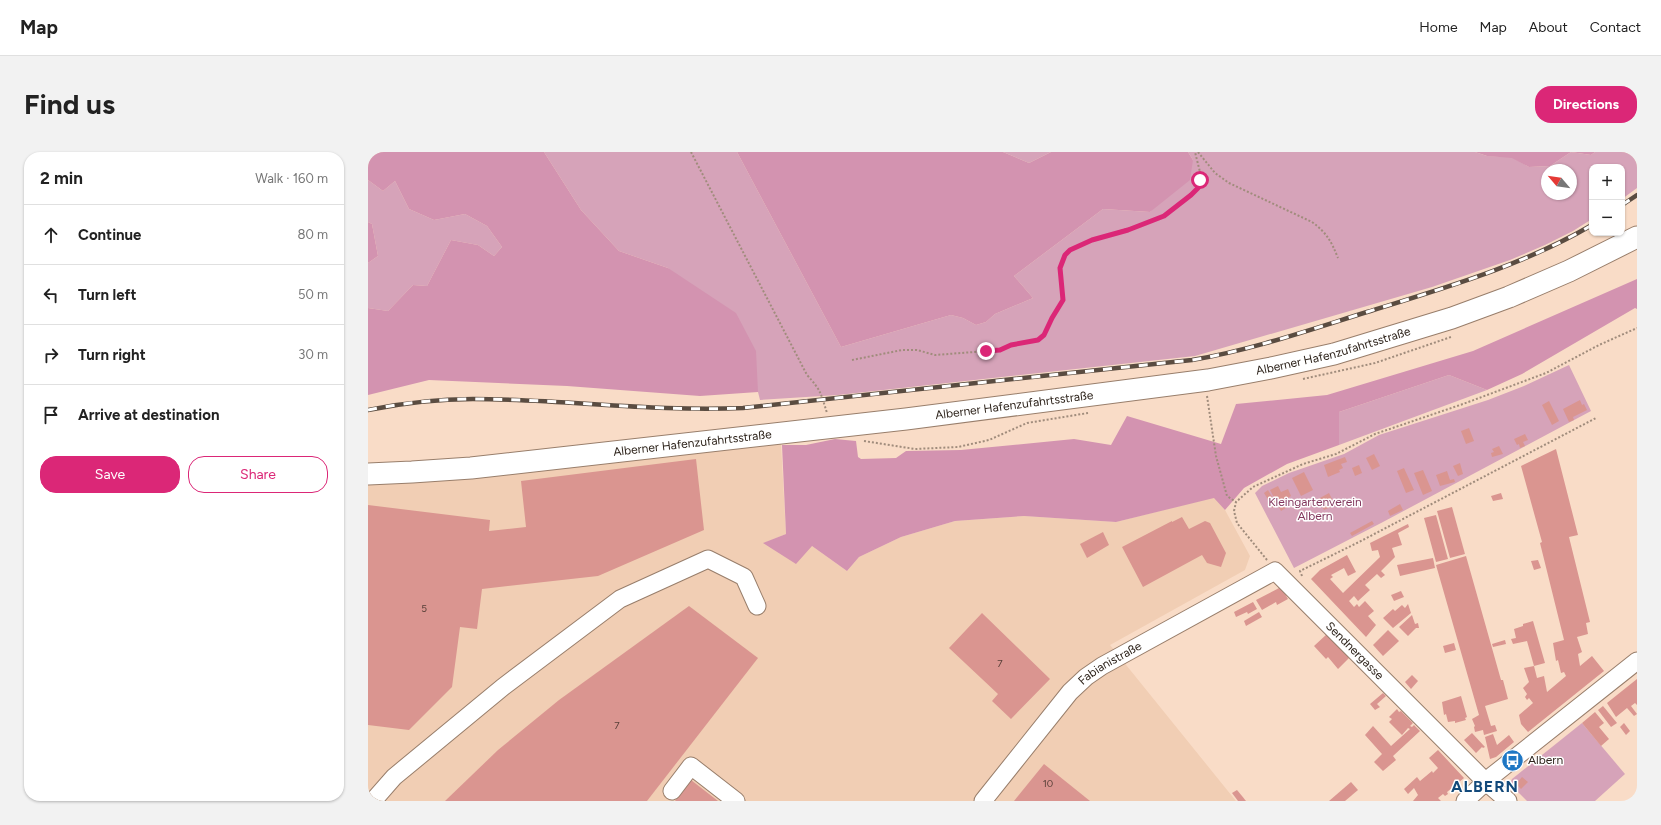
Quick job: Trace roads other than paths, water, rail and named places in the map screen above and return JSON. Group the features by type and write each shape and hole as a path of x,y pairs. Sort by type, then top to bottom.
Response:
{"main road":[{"name":"Alberner Hafenzufahrtsstraße","path":"368,474 471,468 838,427 1208,380 1334,354 1452,318 1509,297 1569,271 1637,237"}],"street":[{"path":"373,801 394,777 490,697 620,599 708,559 744,577 757,606"},
{"name":"Sendnergasse","path":"1275,571 1485,781 1508,801"},
{"name":"Fabianistraße","path":"983,801 1070,692 1086,678 1102,666 1275,571"},
{"path":"1465,801 1485,781 1637,661"},
{"path":"672,791 691,766 736,801"}],"railway":[{"path":"1625,203 1637,195"},
{"path":"368,410 420,402 473,399 642,407 709,409 743,408 1192,360 1236,351 1280,339 1454,285 1538,253 1589,227"}],"place":[{"name":"Albern","path":"1512,760"}],"district":[{"name":"ALBERN","path":"1485,786"}],"park label":[{"name":"Kleingartenverein Albern","path":"1315,509"}]}
